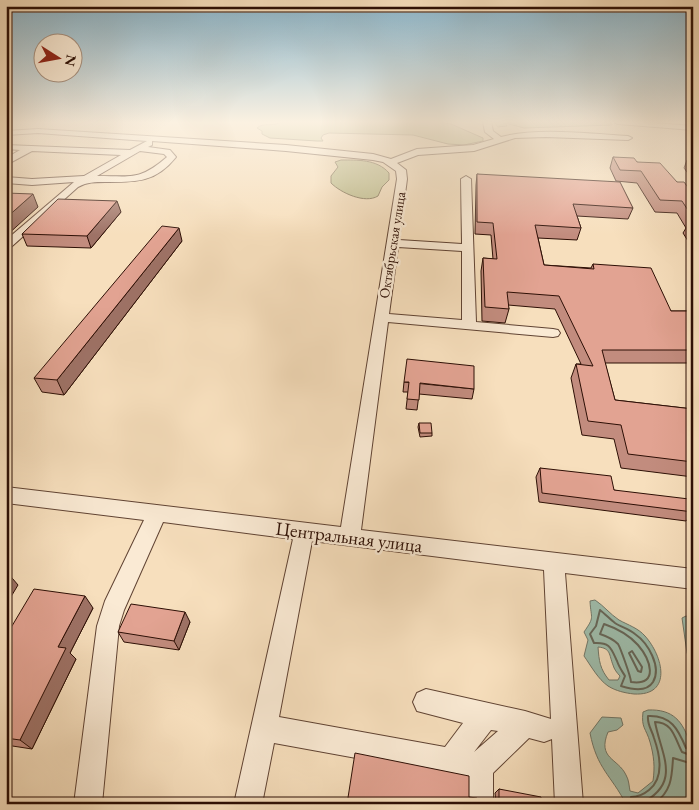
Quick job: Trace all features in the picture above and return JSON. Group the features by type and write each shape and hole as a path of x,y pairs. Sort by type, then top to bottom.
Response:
{"street":[{"path":"6,246 66,191 83,179 120,160"},
{"path":"6,180 32,182 83,179 138,179 154,173 169,160"},
{"path":"383,160 391,162 397,160"},
{"name":"Октябрьская улица","path":"350,538 402,174 397,166 391,162"},
{"path":"466,179 469,326"},
{"path":"393,243 468,248"},
{"path":"381,318 553,334"},
{"name":"Центральная улица","path":"6,495 304,533 554,561 693,579"},
{"path":"88,804 108,626 113,610 157,514"},
{"path":"248,804 304,533"},
{"path":"554,561 569,804"},
{"path":"265,728 480,767 534,726 426,702"},
{"path":"479,804 480,767"}],"lane":[{"path":"451,761 485,716"}],"green space":[{"path":"341,160 366,161 379,165 389,173 389,180 382,187 378,196 373,198 360,198 347,194 331,183 331,176 338,167 335,162"}],"water":[{"path":"595,600 619,620 639,631 651,644 660,664 661,673 655,689 646,693 634,694 621,691 608,686 595,672 584,656 588,640 584,632 592,618 590,601","holes":["598,647 609,653 614,668 620,676 618,680 609,680 604,672"]},
{"path":"686,616 693,618 693,667 687,653 682,618"},
{"path":"648,710 664,712 676,718 684,729 690,744 693,746 693,804 626,804 596,755 590,733 602,717 621,718 623,725 617,730 608,732 605,741 607,753 626,775 630,791 638,793 653,781 654,766 652,752 643,721 643,712"}],"building":[{"path":"615,160 660,163 677,182 684,182 693,194 693,218 682,201 660,200 641,171 620,170"},
{"path":"687,160 693,160 693,167"},
{"path":"477,174 620,182 633,208 573,204 581,228 535,225 544,265 594,269 593,264 651,268 671,311 693,311 693,350 602,350 615,400 693,409 693,462 628,454 621,425 588,421 576,364 593,366 559,296 507,292 509,309 485,307 483,258 497,259 493,223 477,222"},
{"path":"6,193 33,194 6,218"},
{"path":"58,199 117,201 87,236 22,234"},
{"path":"162,226 179,228 57,380 34,378"},
{"path":"407,359 474,366 474,389 420,383 419,400 407,399 409,382 404,382"},
{"path":"419,423 431,423 432,433 420,433"},
{"path":"540,468 611,476 614,490 689,499 693,512 542,493"},
{"path":"34,589 85,596 58,647 66,648 20,740 6,738 6,636"},
{"path":"131,604 185,612 174,641 118,632"},
{"path":"355,753 469,776 469,797 477,798 477,804 347,804"},
{"path":"499,789 541,797 541,804 499,804"},
{"path":"6,799 21,802 20,804 6,804"}]}
